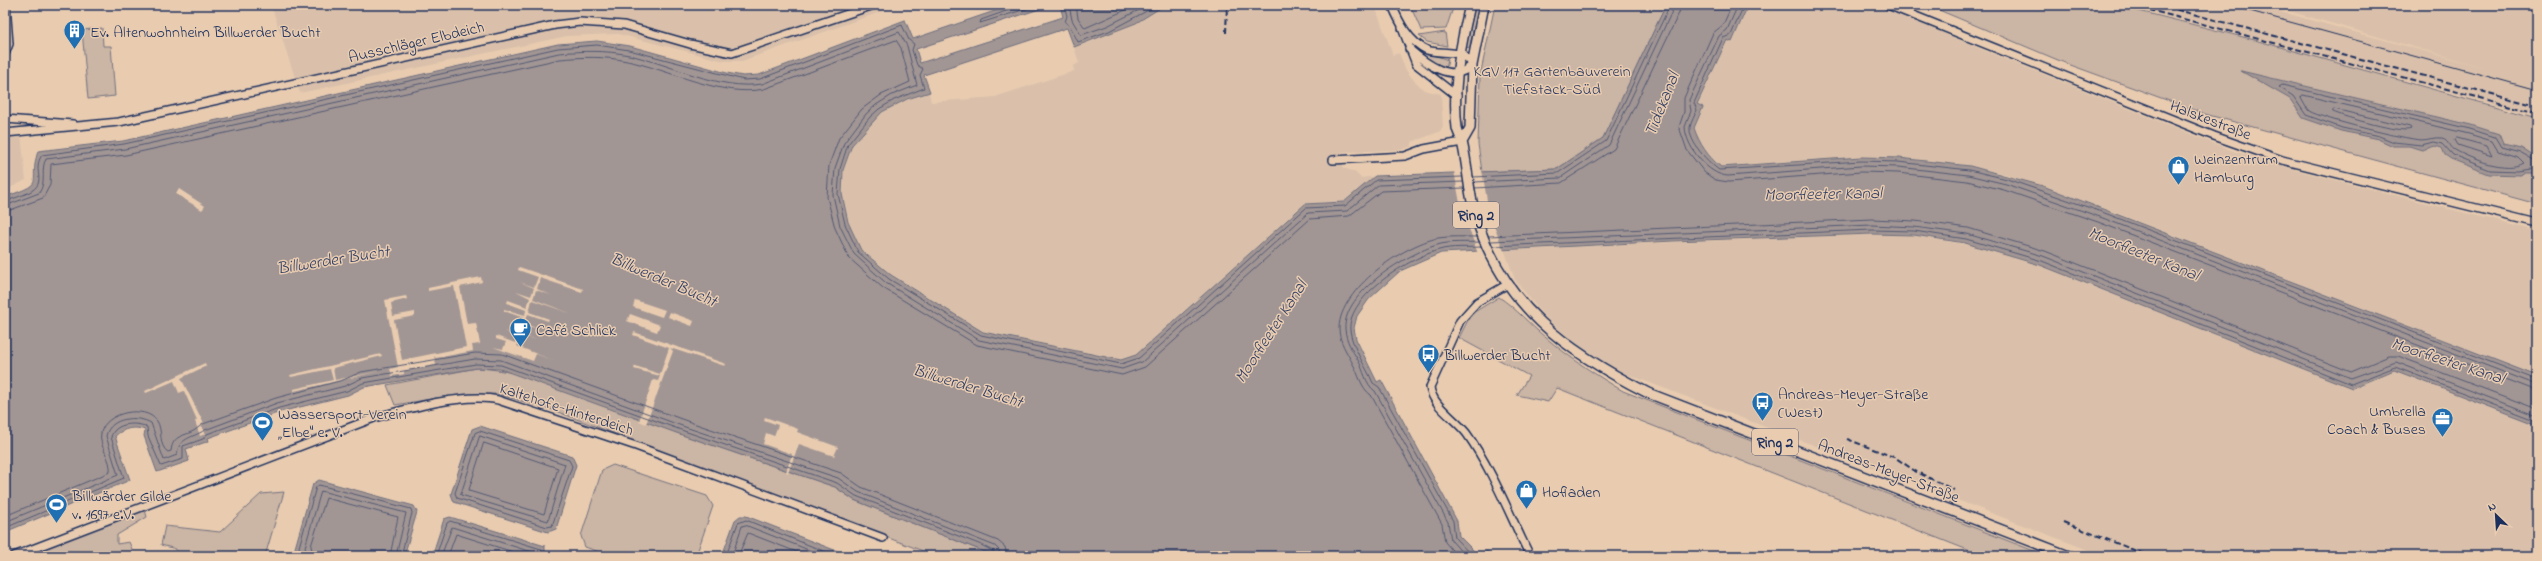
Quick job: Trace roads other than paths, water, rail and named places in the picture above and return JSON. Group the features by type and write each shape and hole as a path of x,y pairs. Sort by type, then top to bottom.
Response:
{"main road":[{"name":"Ring 2","path":"1458,73 1470,5"},
{"path":"1462,142 1470,128 1472,65 1484,5"},
{"name":"Andreas-Meyer-Straße","path":"1458,73 1458,129 1479,224 1499,270 1508,284 1537,319 1568,346 1602,370 1648,393 2069,556"}],"street":[{"path":"5,54 9,44 6,5"},
{"name":"Ausschläger Elbdeich","path":"5,133 119,122 264,91 555,25 580,22 624,25 690,44 732,53 874,5"},
{"path":"1392,5 1409,49 1420,68 1451,89 1458,96"},
{"name":"Halskestraße","path":"1888,5 2206,133 2282,160 2537,223"},
{"path":"1400,24 1409,35 1427,50 1461,55 1467,58 1472,65 1458,73 1449,73 1437,68 1409,49"},
{"path":"5,119 85,126"},
{"path":"1333,160 1405,156 1424,149 1462,142"},
{"path":"1508,284 1477,302 1460,321 1430,387 1434,399 1462,429 1477,450 1530,556"},
{"name":"Kaltehofe-Hinterdeich","path":"14,556 374,418 422,407 478,397 498,400 636,446 883,538"}],"water":[{"path":"1012,5 1052,5 916,49 920,63 1063,17 1060,5 1165,5 1136,23 1074,47 1067,28 924,75 930,92 907,99 882,112 852,145 843,170 842,194 848,222 861,250 891,275 983,332 1121,360 1136,355 1305,204 1344,202 1375,176 1557,169 1603,138 1666,5 1748,5 1732,42 1727,40 1697,104 1703,107 1694,128 1696,134 1708,154 1721,167 1861,157 1899,158 1970,166 2043,186 2537,376 2537,425 2394,370 2352,388 2040,265 1965,243 1914,235 1872,234 1673,241 1441,253 1400,271 1369,299 1357,316 1354,328 1356,339 1377,382 1381,380 1457,521 1459,536 1478,555 1487,551 1495,556 995,556 854,500 835,487 682,435 500,369 477,368 364,387 348,395 280,412 208,438 209,441 186,449 189,461 157,472 144,436 145,430 133,428 126,430 115,436 130,480 5,532 5,197 32,185 34,182 35,163 38,151 123,141 558,44 597,41 630,46 727,73 743,76 759,75 905,20 913,39"},
{"path":"2241,71 2471,125 2499,134 2503,144 2521,148 2536,158 2537,176 2531,173 2523,173 2521,175 2489,174 2451,159 2445,155 2442,148 2435,146 2422,150 2409,146 2393,146 2378,139 2341,131 2303,118 2290,99"},
{"path":"480,426 572,456 576,465 556,529 548,532 454,502 451,494 472,429"},
{"path":"319,480 414,506 417,512 404,556 298,554 295,548 313,484"},
{"path":"740,516 746,516 837,551 840,556 722,556 735,520"},
{"path":"450,517 545,546 545,556 432,556 444,519"}],"tram line":[{"path":"2228,5 2537,90"}],"railway":[{"path":"1226,33 1227,5"},
{"path":"2131,5 2537,113"},
{"path":"2159,5 2537,106"},
{"path":"1847,439 1896,458 1915,471 1954,490"},
{"path":"2063,522 2149,556"}],"place":[{"name":"Ev. Altenwohnheim Billwerder Bucht","path":"74,50"},
{"name":"Weinzentrum Hamburg","path":"2178,186"},
{"name":"Café Schlick","path":"520,348"},
{"name":"Billwerder Bucht","path":"1429,374"},
{"name":"Andreas-Meyer-Straße (West)","path":"1763,422"},
{"name":"Umbrella Coach & Buses","path":"2442,438"},
{"name":"Wassersport-Verein „Elbe\" e. V.","path":"262,442"},
{"name":"Hofladen","path":"1526,510"},
{"name":"Billwärder Gilde v. 1697 e.V.","path":"57,524"}],"park label":[{"name":"KGV 117 Gartenbauverein Tiefstack-Süd","path":"1552,79"}],"water label":[{"name":"Tidekanal","path":"1661,104"},
{"name":"Moorfleeter Kanal","path":"1823,193"},
{"name":"Moorfleeter Kanal","path":"2144,253"},
{"name":"Moorfleeter Kanal","path":"1270,331"},
{"name":"Moorfleeter Kanal","path":"2448,360"}]}
